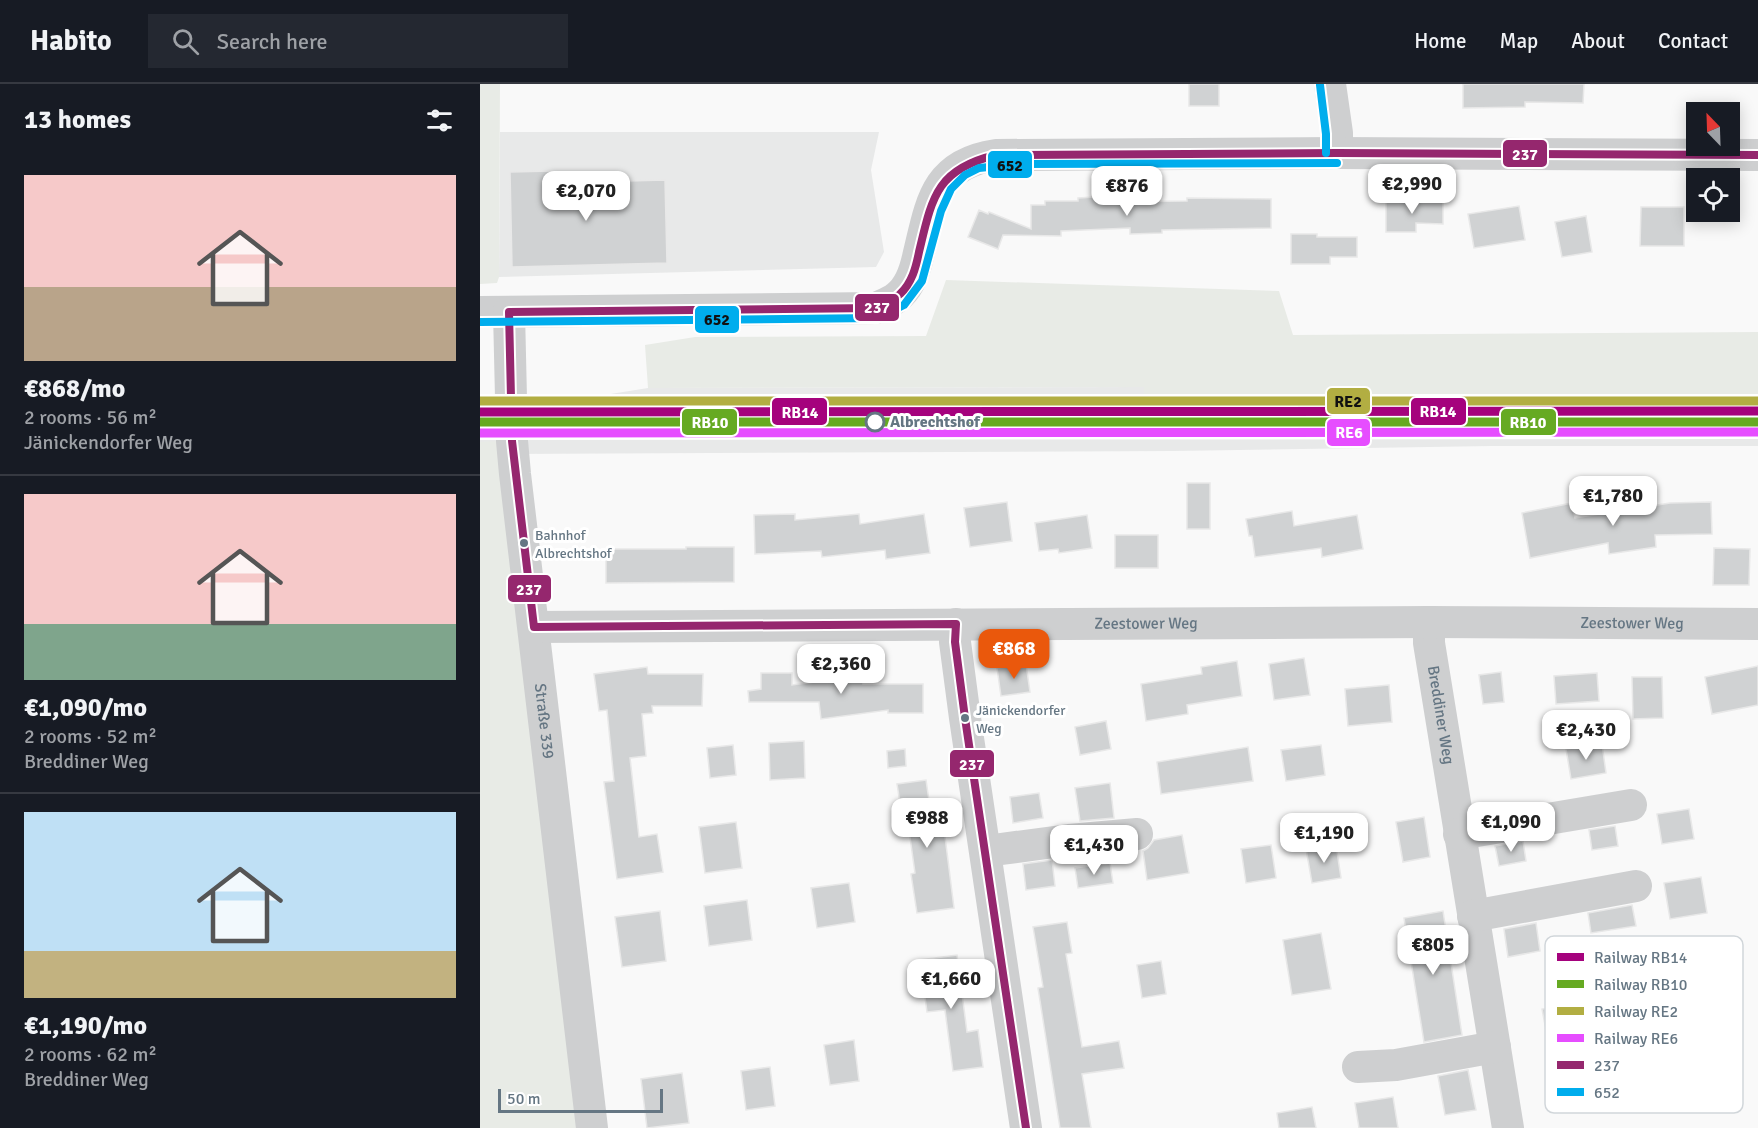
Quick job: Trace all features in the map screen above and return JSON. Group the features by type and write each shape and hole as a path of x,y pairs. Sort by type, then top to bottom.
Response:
{"street":[{"path":"1330,84 1337,133 1337,153"},
{"path":"494,312 876,308 898,297 913,276 931,208 942,183 959,166 976,158 1018,154 1758,155"},
{"name":"Straße 339","path":"494,312 512,441 592,1128"},
{"name":"Zeestower Weg","path":"534,627 1429,622 1758,624"},
{"name":"Breddiner Weg","path":"1429,622 1429,643 1508,1128"},
{"path":"956,624 955,642 958,664 1026,1128"},
{"path":"1459,834 1631,805"},
{"path":"986,851 1137,834"},
{"path":"1473,916 1636,886"},
{"path":"1358,1067 1396,1065 1495,1047"}],"shaded area":[{"path":"480,84 500,84 499,277 497,283 480,284"},
{"path":"500,132 879,132 871,170 884,252 876,267 499,277"},
{"path":"946,280 1279,291 1293,335 1758,332 1758,399 1144,400 1144,387 648,388 645,345 695,337 926,336"},
{"path":"1144,387 1145,400 1758,399 1758,446 502,454 480,442 480,400 573,400 648,388"},
{"path":"500,441 582,1128 480,1128 480,442"}],"building":[{"path":"1189,84 1219,84 1219,106 1189,106"},
{"path":"1463,84 1584,84 1583,103 1525,102 1525,107 1463,108"},
{"path":"552,171 553,183 665,180 667,263 512,267 510,172"},
{"path":"1111,196 1111,202 1187,201 1187,198 1271,199 1271,228 1162,230 1162,233 1130,234 1130,228 1061,231 1061,236 1003,235 998,249 968,237 979,210 1031,229 1031,205 1045,205 1045,201 1078,201 1078,198"},
{"path":"1386,202 1443,202 1443,224 1416,223 1416,232 1386,232"},
{"path":"1519,206 1525,240 1474,248 1468,214"},
{"path":"1641,207 1684,207 1684,246 1640,246"},
{"path":"1586,216 1592,252 1562,257 1555,222"},
{"path":"1291,234 1317,234 1317,237 1357,237 1357,257 1330,257 1330,264 1291,264"},
{"path":"1187,483 1210,483 1210,529 1187,529"},
{"path":"1007,502 1012,541 970,547 964,508"},
{"path":"1711,502 1712,534 1655,535 1656,547 1609,554 1608,543 1530,558 1522,513 1572,503 1575,518 1670,503"},
{"path":"1292,511 1294,526 1357,515 1363,549 1322,557 1321,548 1255,557 1252,536 1249,536 1246,519"},
{"path":"795,514 795,520 859,514 860,524 924,514 930,553 886,559 885,550 822,557 821,551 755,554 754,515"},
{"path":"1087,515 1092,548 1059,553 1058,549 1039,551 1035,523"},
{"path":"1115,535 1158,535 1158,568 1115,568"},
{"path":"686,547 734,547 734,582 606,583 606,549 686,549"},
{"path":"1714,548 1750,549 1749,585 1713,585"},
{"path":"1304,658 1310,695 1274,700 1269,664"},
{"path":"1237,661 1242,696 1187,705 1188,714 1146,721 1141,684 1202,674 1201,667"},
{"path":"1026,664 1030,692 1001,696 997,668"},
{"path":"1758,666 1758,705 1712,714 1705,677"},
{"path":"647,667 648,674 703,674 702,706 652,706 653,713 642,714 646,756 630,758 639,837 657,834 663,872 617,879 604,782 614,781 607,710 599,711 594,674"},
{"path":"1501,672 1504,702 1483,704 1479,675"},
{"path":"761,673 792,673 792,685 862,676 863,684 923,684 923,713 888,713 888,710 821,719 819,702 749,702 748,691 761,689"},
{"path":"1597,673 1599,701 1556,704 1554,676"},
{"path":"1632,677 1662,677 1663,718 1633,719"},
{"path":"1389,685 1392,722 1348,726 1345,689"},
{"path":"1106,721 1111,749 1080,755 1075,727"},
{"path":"804,741 805,778 770,780 769,743"},
{"path":"1602,744 1606,773 1571,779 1566,749"},
{"path":"733,745 736,775 710,778 707,748"},
{"path":"1321,745 1325,775 1286,781 1281,750"},
{"path":"1248,747 1253,781 1161,794 1157,762"},
{"path":"905,749 906,766 888,768 887,751"},
{"path":"926,780 930,807 941,805 954,908 917,913 911,874 915,873 905,802 900,803 897,784"},
{"path":"1110,783 1114,818 1080,821 1075,788"},
{"path":"1039,793 1043,818 1013,823 1010,797"},
{"path":"1689,809 1694,839 1662,844 1657,814"},
{"path":"1424,817 1430,857 1403,862 1396,822"},
{"path":"736,822 742,868 705,873 699,827"},
{"path":"1615,826 1618,846 1592,850 1589,830"},
{"path":"1182,835 1189,873 1147,880 1143,851 1154,840"},
{"path":"1523,841 1526,861 1499,866 1495,846"},
{"path":"1271,845 1276,878 1246,883 1241,849"},
{"path":"1336,845 1341,878 1312,883 1306,849"},
{"path":"1052,860 1055,886 1026,890 1023,864"},
{"path":"1110,863 1113,883 1078,888 1075,868"},
{"path":"1701,877 1707,913 1670,919 1664,883"},
{"path":"849,883 855,922 817,928 811,888"},
{"path":"747,900 752,940 709,946 704,906"},
{"path":"1632,905 1636,926 1591,933 1588,913"},
{"path":"660,911 666,961 622,967 615,917"},
{"path":"1443,911 1462,1035 1424,1042 1404,918"},
{"path":"1067,922 1072,953 1066,954 1082,1047 1119,1041 1124,1068 1082,1074 1091,1128 1060,1128 1038,988 1043,987 1033,927"},
{"path":"1536,923 1540,951 1508,957 1504,929"},
{"path":"1321,933 1331,989 1292,995 1283,940"},
{"path":"957,955 967,1032 978,1030 983,1067 953,1071 945,1010 927,1012 920,960"},
{"path":"1161,961 1166,994 1142,998 1137,965"},
{"path":"1545,1008 1545,1025 1542,1009"},
{"path":"854,1040 859,1081 830,1085 824,1045"},
{"path":"770,1067 775,1106 746,1110 741,1071"},
{"path":"1468,1070 1476,1110 1445,1115 1438,1076"},
{"path":"682,1073 689,1123 647,1128 641,1079"},
{"path":"1393,1097 1398,1128 1359,1128 1355,1103"},
{"path":"1312,1107 1316,1128 1279,1128 1277,1113"}],"rail line":[{"name":"RE2","path":"480,401 1758,401"},
{"name":"RB14","path":"480,412 1758,411"},
{"name":"RB10","path":"480,422 1758,422"},
{"name":"RE6","path":"480,433 1758,432"}],"transit line":[{"name":"652","path":"1320,85 1326,153"},
{"name":"237","path":"1026,1128 965,718 955,642 956,624 534,627 512,441 509,312 876,308 897,296 910,280 928,216 940,188 960,168 996,155 1337,153 1758,155"},
{"name":"652","path":"480,322 878,318 904,305 922,281 941,211 951,189 965,175 979,168 1019,164 1337,163"}],"place":[{"name":"Albrechtshof","path":"875,422"},
{"name":"Bahnhof Albrechtshof","path":"524,543"},
{"name":"Jänickendorfer Weg","path":"965,718"}]}
